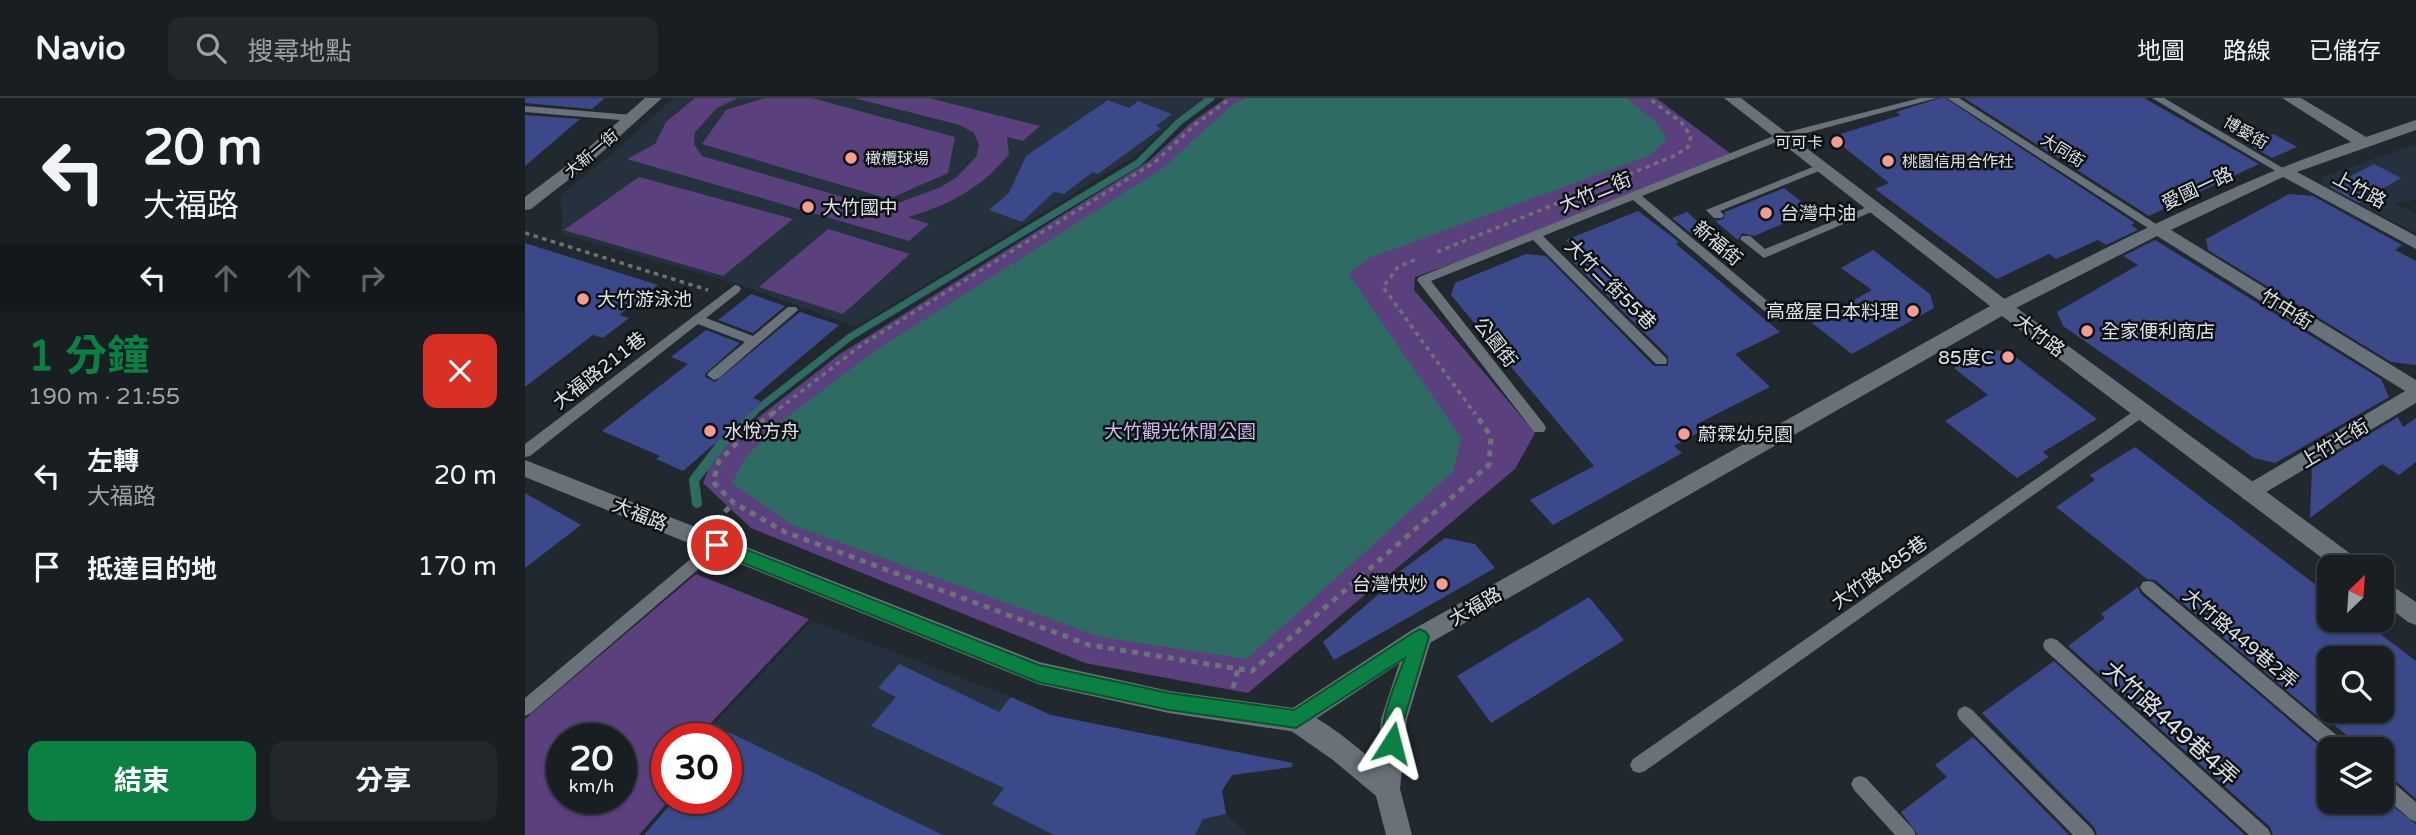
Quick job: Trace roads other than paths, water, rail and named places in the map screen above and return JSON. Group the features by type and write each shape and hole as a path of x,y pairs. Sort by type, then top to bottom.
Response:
{"street":[{"name":"大新一街","path":"525,205 584,160 654,98"},
{"name":"大竹路","path":"1732,98 1872,208 2335,555"},
{"path":"2290,98 2364,143"},
{"name":"愛國一路","path":"2003,307 2158,229 2283,171 2416,125"},
{"name":"上竹路","path":"2283,171 2416,243"},
{"name":"竹中街","path":"2158,229 2416,391"},
{"name":"大福路","path":"525,468 1038,673 1169,702 1296,720 1420,637 2003,307"},
{"name":"上竹七街","path":"2251,493 2416,391"},
{"path":"2394,598 2416,615"},
{"path":"1399,835 1387,789 1394,719 1420,637"},
{"path":"1296,720 1342,751 1387,789"}],"lane":[{"name":"大竹二街","path":"1423,280 1780,137 1933,98"},
{"name":"大同街","path":"1952,98 2158,229"},
{"name":"博愛街","path":"2157,98 2283,171"},
{"path":"525,109 632,118"},
{"path":"1718,215 1712,210 1819,167"},
{"name":"新福街","path":"1634,195 1779,317"},
{"path":"1746,239 1763,254 1872,208"},
{"name":"大竹二街55巷","path":"1535,235 1661,361"},
{"name":"公園街","path":"1423,280 1539,428"},
{"name":"大福路211巷","path":"525,452 731,293"},
{"path":"714,375 792,310"},
{"path":"697,318 755,341"},
{"name":"大竹路485巷","path":"1640,765 2141,411"},
{"path":"525,708 717,545"},
{"name":"大竹路449巷2弄","path":"2148,587 2326,737"},
{"name":"大竹路449巷4弄","path":"2051,645 2262,835"},
{"path":"1965,714 2086,835"},
{"path":"1860,784 1907,835"},
{"path":"2394,794 2416,813"}],"waterway":[{"path":"751,414 850,337 1138,163 1179,122 1211,98"},
{"path":"697,503 694,480 726,438 753,412"}],"place":[{"name":"可可卡","path":"1837,142"},
{"name":"橄欖球場","path":"851,158"},
{"name":"桃園信用合作社","path":"1888,161"},
{"name":"大竹國中","path":"808,207"},
{"name":"台灣中油","path":"1766,213"},
{"name":"大竹游泳池","path":"583,299"},
{"name":"高盛屋日本料理","path":"1913,311"},
{"name":"全家便利商店","path":"2087,331"},
{"name":"85度C","path":"2008,357"},
{"name":"水悅方舟","path":"710,431"},
{"name":"蔚霖幼兒園","path":"1684,434"},
{"name":"台灣快炒","path":"1442,584"}],"park label":[{"name":"大竹觀光休閒公園","path":"1180,431"}]}
